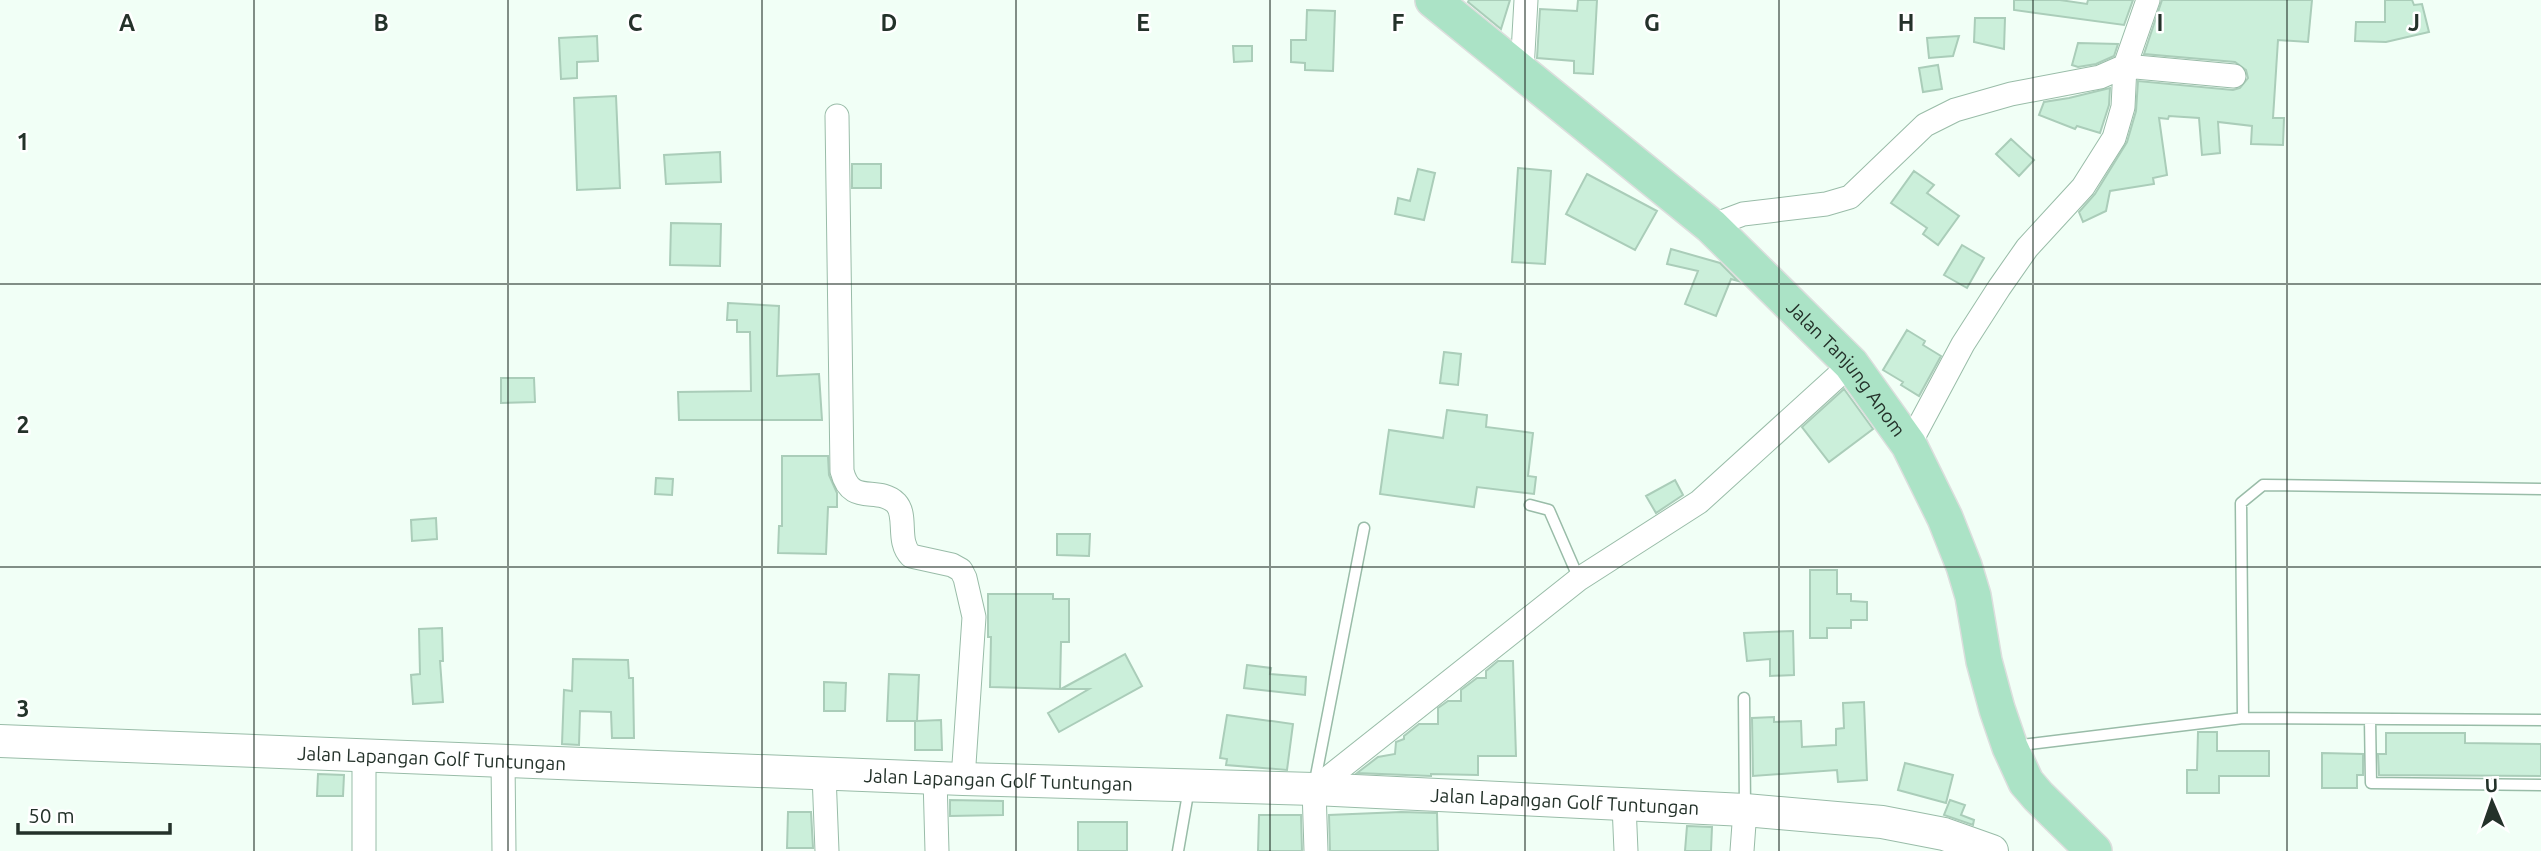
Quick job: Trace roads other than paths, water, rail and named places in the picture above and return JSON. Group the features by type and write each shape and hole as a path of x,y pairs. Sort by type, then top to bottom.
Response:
{"main road":[{"name":"Jalan Tanjung Anom","path":"1433,0 1711,226 1850,364 1909,445 1945,518 1964,566 1975,606 1984,661 2010,747 2026,782 2094,851"}],"street":[{"path":"1522,70 1527,0"},
{"path":"1909,445 1963,344 1992,299 2027,247 2083,187 2114,138 2123,107 2125,66 2148,0"},
{"path":"1711,226 1743,214 1816,206 1850,197 1925,125 1955,110 2011,94 2100,77 2125,66 2234,76"},
{"path":"837,116 842,471 845,484 855,492 886,498 896,503 900,513 903,544 911,556 953,565 961,570 974,617 937,851"},
{"path":"1316,851 1314,789 1579,579 1699,502 1850,364"},
{"name":"Jalan Lapangan Golf Tuntungan","path":"0,741 949,779 1314,789 1745,810 1882,822 1944,834 1992,851"},
{"path":"364,755 364,851"},
{"path":"503,761 505,851"},
{"path":"824,774 827,851"},
{"path":"1625,805 1626,851"},
{"path":"1742,851 1745,810"}],"lane":[{"path":"2243,718 2241,503 2263,485 2541,489"},
{"path":"1530,505 1550,511 1579,579"},
{"path":"1314,789 1364,528"},
{"path":"1744,698 1745,810"},
{"path":"2010,747 2243,718 2541,720"},
{"path":"2371,719 2371,783 2541,785"},
{"path":"1178,851 1189,785"}]}
